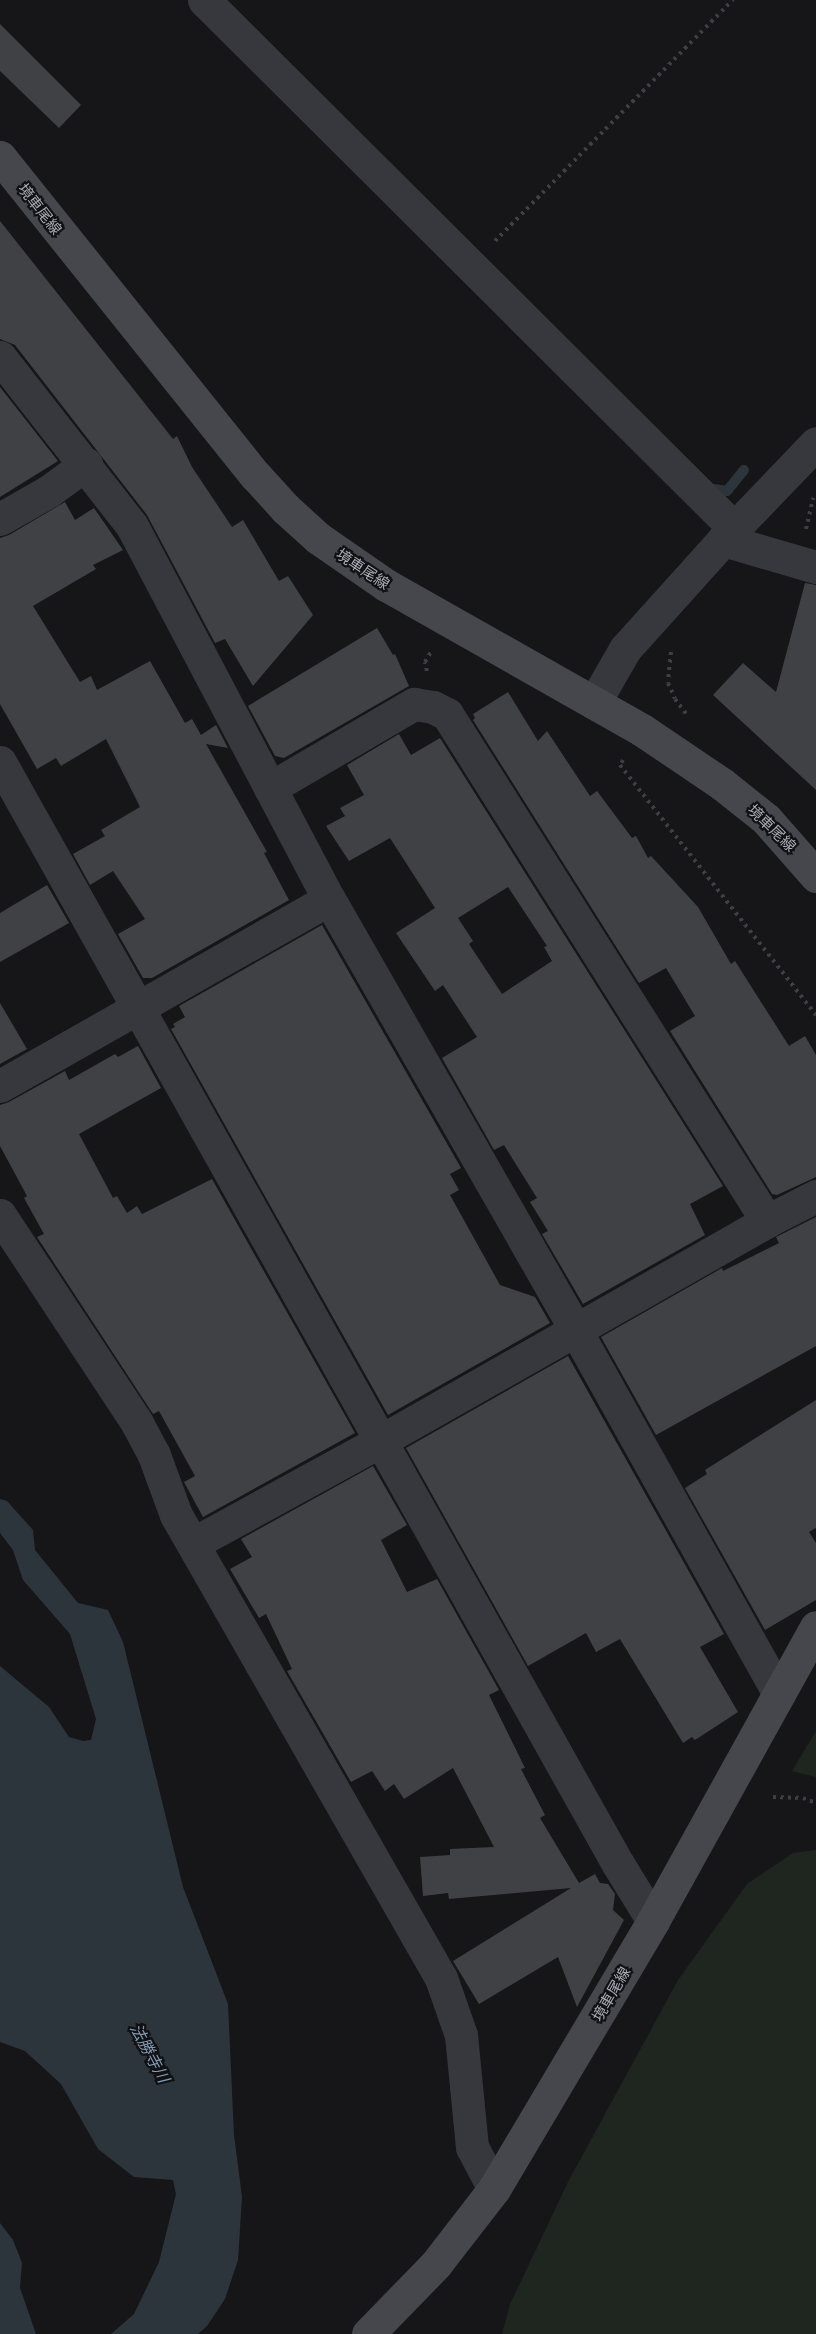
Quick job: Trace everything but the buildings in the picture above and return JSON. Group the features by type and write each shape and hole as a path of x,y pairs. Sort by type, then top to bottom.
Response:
{"main road":[{"name":"境車尾線","path":"0,157 148,345 286,509 318,538 386,585 642,730 722,783 766,819 816,876"},
{"name":"境車尾線","path":"368,2334 436,2264 494,2189 653,1921 816,1627"}],"street":[{"path":"204,0 470,266 729,534 816,567"},
{"path":"0,357 86,464 132,526 329,899 575,1329 779,1694"},
{"path":"594,703 625,650 729,534 812,453"},
{"path":"0,519 49,491 86,464"},
{"path":"270,788 414,704 432,707 447,714 767,1221"},
{"path":"0,762 613,1854 653,1921"},
{"path":"0,1086 136,1006 329,899"},
{"path":"194,1543 382,1440 767,1221 816,1196"},
{"path":"0,1215 137,1423 154,1455 176,1515 441,1978 461,2035 472,2147 494,2189"}],"path":[{"path":"470,266 733,0"},
{"path":"809,535 806,531 815,489"},
{"path":"432,707 425,662 449,621"},
{"path":"675,644 671,651 668,682 675,699 696,721"},
{"path":"628,751 620,765 816,1015"},
{"path":"773,1797 803,1798 816,1803"}],"shaded area":[{"path":"816,1731 816,1777 792,1771"},
{"path":"816,1850 816,2334 502,2334 510,2304 569,2180 678,1980 747,1884 793,1853"}],"water":[{"name":"法勝寺川","path":"0,1499 7,1501 33,1530 35,1550 78,1603 108,1610 123,1642 183,1887 228,2004 234,2135 242,2197 238,2260 225,2299 207,2326 198,2334 111,2334 134,2314 159,2262 176,2194 173,2180 134,2177 98,2149 61,2084 25,2051 0,2042 0,1666 49,1707 69,1737 83,1741 91,1740 96,1719 70,1634 23,1580 13,1550 0,1533"},
{"path":"0,2223 13,2240 22,2263 20,2288 36,2334 0,2334"}],"waterway":[{"path":"708,488 727,491 744,470"}]}
